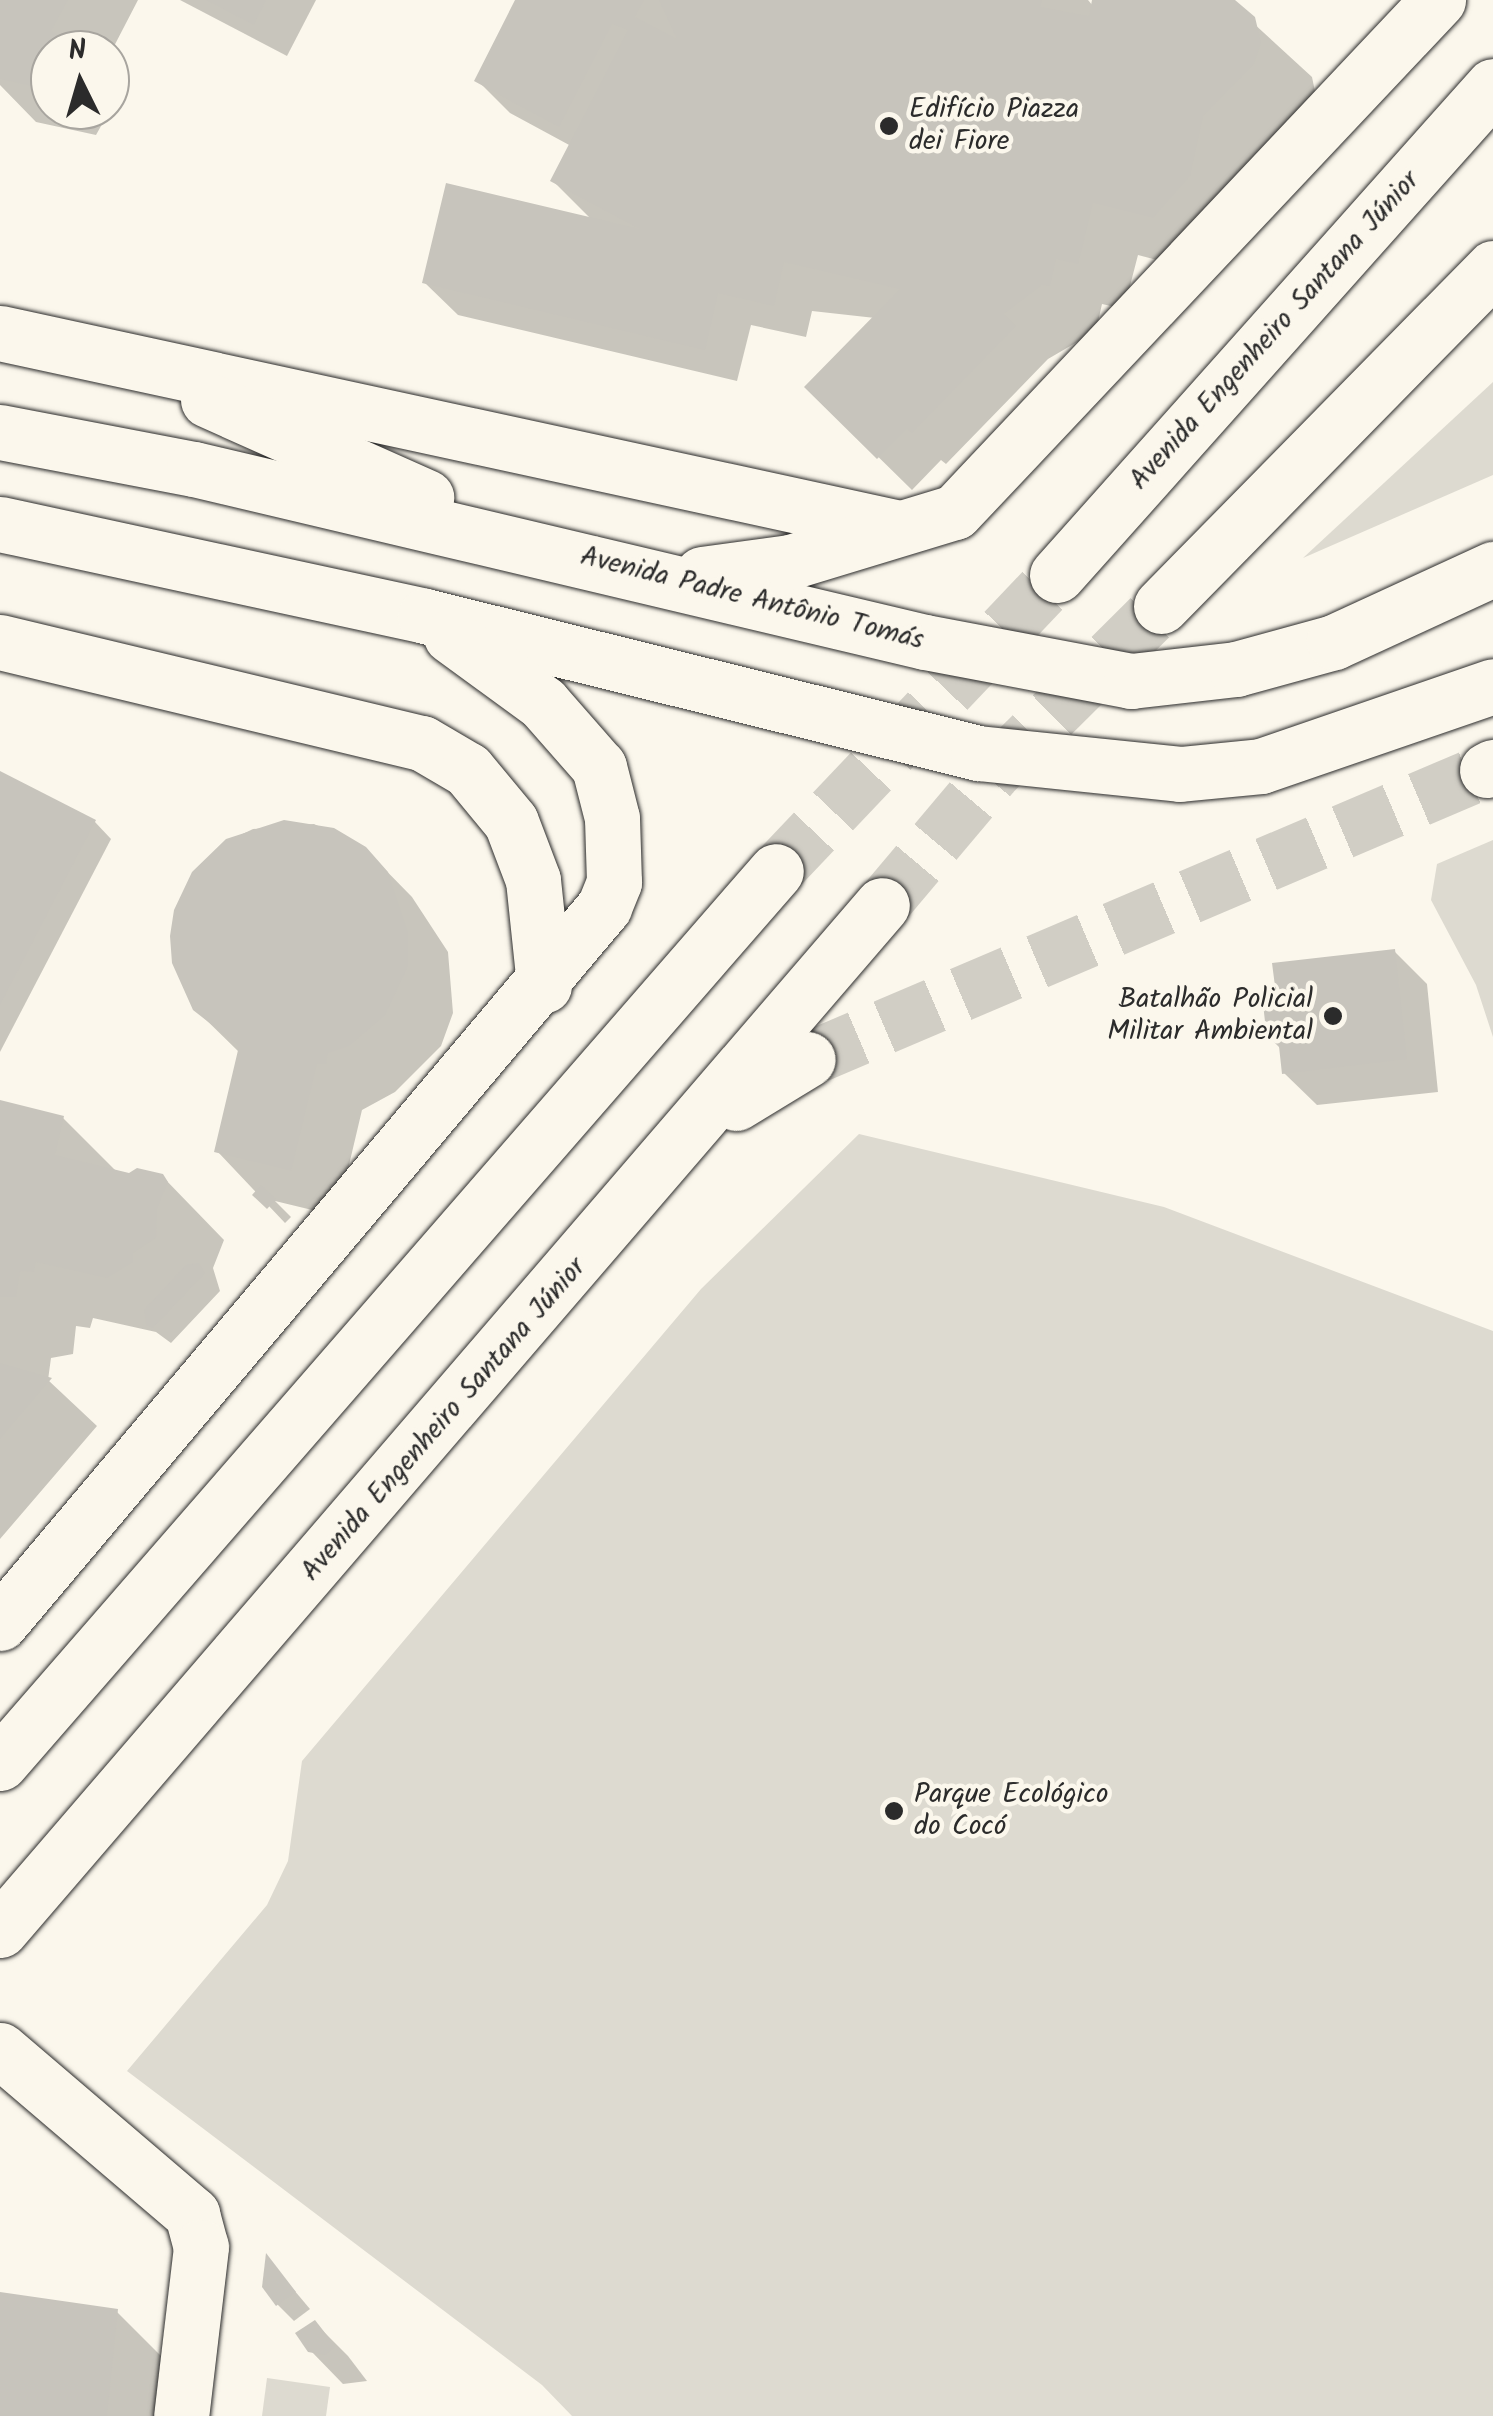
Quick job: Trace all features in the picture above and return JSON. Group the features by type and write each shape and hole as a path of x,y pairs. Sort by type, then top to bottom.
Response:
{"main road":[{"path":"671,578 790,562 895,527 955,512 985,486 1438,0"},
{"name":"Avenida Engenheiro Santana Júnior","path":"1056,575 1493,86"},
{"path":"1161,606 1493,268"},
{"path":"0,333 895,527"},
{"path":"118,360 538,548"},
{"name":"Avenida Padre Antônio Tomás","path":"0,432 671,578 924,642 1131,681 1236,668 1334,642 1493,569"},
{"path":"0,524 424,616 978,754 1180,774 1261,766 1333,746 1493,686"},
{"path":"0,1623 544,985 604,907 614,882 612,818 599,767 543,703 424,616"},
{"path":"0,642 422,743 468,770 511,822 533,880 544,985"},
{"path":"0,1763 776,872"},
{"name":"Avenida Engenheiro Santana Júnior","path":"0,1930 695,1128 882,905"},
{"path":"695,1128 808,1059"},
{"path":"0,2050 192,2214 201,2247 181,2416"}],"shaded area":[{"path":"1493,382 1493,475 1303,558"},
{"path":"1493,840 1493,1037 1476,985 1431,900 1437,864"},
{"name":"Parque Ecológico do Cocó","path":"859,1134 1164,1207 1493,1331 1493,2416 572,2416 542,2385 127,2071 267,1905 288,1861 302,1761 701,1289"},
{"path":"267,2378 330,2387 326,2416 262,2416"}],"building":[{"path":"0,0 68,0 52,30 30,30 30,86 0,79"},
{"path":"206,0 266,0 254,25"},
{"path":"515,0 644,0 635,17 677,39 659,0 1042,0 1040,7 1089,16 1092,0 1235,0 1255,17 1261,43 1254,64 1203,116 1190,176 1153,218 1093,203 1078,264 1056,259 1050,286 1042,285 1004,314 1016,326 912,433 907,429 877,459 804,387 900,289 784,262 774,306 718,293 705,350 422,283 446,183 640,229 550,181 628,30 612,24 559,127 474,81"},
{"path":"0,771 96,820 0,1005"},
{"path":"284,820 334,828 366,847 388,872 408,932 408,966 385,1015 349,1046 328,1053 326,1064 317,1064 291,1171 214,1152 239,1046 193,1010 172,963 170,936 174,910 192,872 226,839"},
{"name":"Batalhão Policial Militar Ambiental","path":"1395,949 1407,1059 1282,1074 1278,1037 1267,1039 1262,995 1276,994 1272,963"},
{"path":"0,1100 64,1116 55,1155 129,1173 137,1168 163,1174 168,1182 157,1209 156,1238 133,1253 133,1262 107,1278 36,1262 34,1272 20,1271 16,1297 0,1297"},
{"path":"261,1185 276,1199 267,1209 252,1195"},
{"path":"199,1263 205,1273 153,1328 146,1325 144,1310 186,1265"},
{"path":"0,1363 52,1378 0,1439"},
{"path":"266,2253 296,2292 276,2306 262,2287"},
{"path":"0,2292 118,2309 107,2416 0,2416"},
{"path":"315,2320 336,2347 325,2355 308,2352 295,2333"}],"tunnel":[{"path":"776,871 1057,575"},
{"path":"882,905 993,773 1161,606"},
{"path":"808,1059 1487,770"}],"place":[{"name":"Edifício Piazza dei Fiore","path":"889,126"},
{"name":"Batalhão Policial Militar Ambiental","path":"1333,1016"},
{"name":"Parque Ecológico do Cocó","path":"894,1811"}]}
